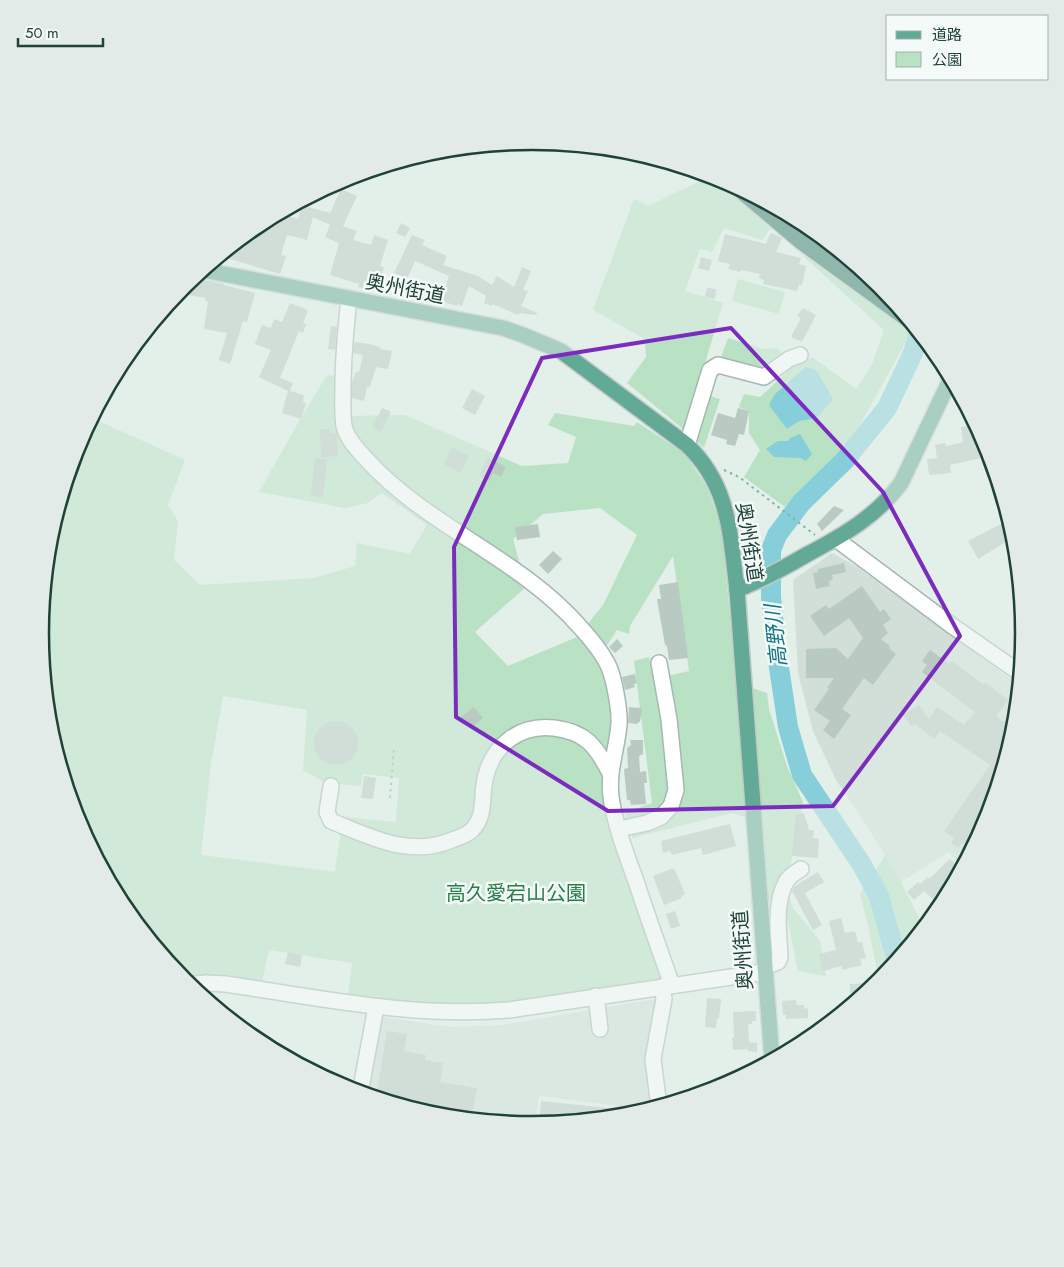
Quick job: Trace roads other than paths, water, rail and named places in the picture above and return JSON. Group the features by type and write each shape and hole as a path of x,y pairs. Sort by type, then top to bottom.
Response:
{"highway":[{"path":"760,207 800,242 883,302"}],"main road":[{"name":"奥州街道","path":"211,272 503,328 541,342 560,351 687,445 703,463 720,493 728,517 737,590 771,1053"},
{"path":"737,590 782,569 836,539 876,511 901,483 947,386"}],"street":[{"path":"349,298 343,354 342,405 345,427 349,438 379,474 460,534 539,588 570,616 596,644 610,668 618,704 619,723 610,773 612,800 619,829 667,986 654,1059 658,1100"},
{"path":"687,445 710,370 718,365 764,377 789,359 800,355"},
{"path":"836,539 951,626 1014,670"},
{"path":"619,829 646,823 661,817 671,806 676,790 669,719 659,663"},
{"path":"330,786 327,812 331,821 384,843 405,847 429,847 444,844 472,830 482,814 485,780 492,758 510,739 524,731 538,727 554,728 567,730 582,736 594,746 610,773"},
{"path":"199,984 226,984 376,1007 446,1013 509,1010 764,970 778,962 780,956 779,909 782,894 786,882 801,869"},
{"path":"596,996 600,1029"},
{"path":"361,1085 376,1007"}],"water":[{"path":"806,367 816,370 833,399 817,418 799,421 787,429 769,405 774,395"},
{"path":"800,434 812,454 806,461 800,458 774,457 766,449 778,441 788,441 790,438"}],"waterway":[{"name":"高野川","path":"895,952 879,896 862,865 802,775 788,727 777,654 771,597 771,550 777,535 801,503 845,460 887,408 917,341"}],"park label":[{"name":"高久愛宕山公園","path":"516,893"}]}
